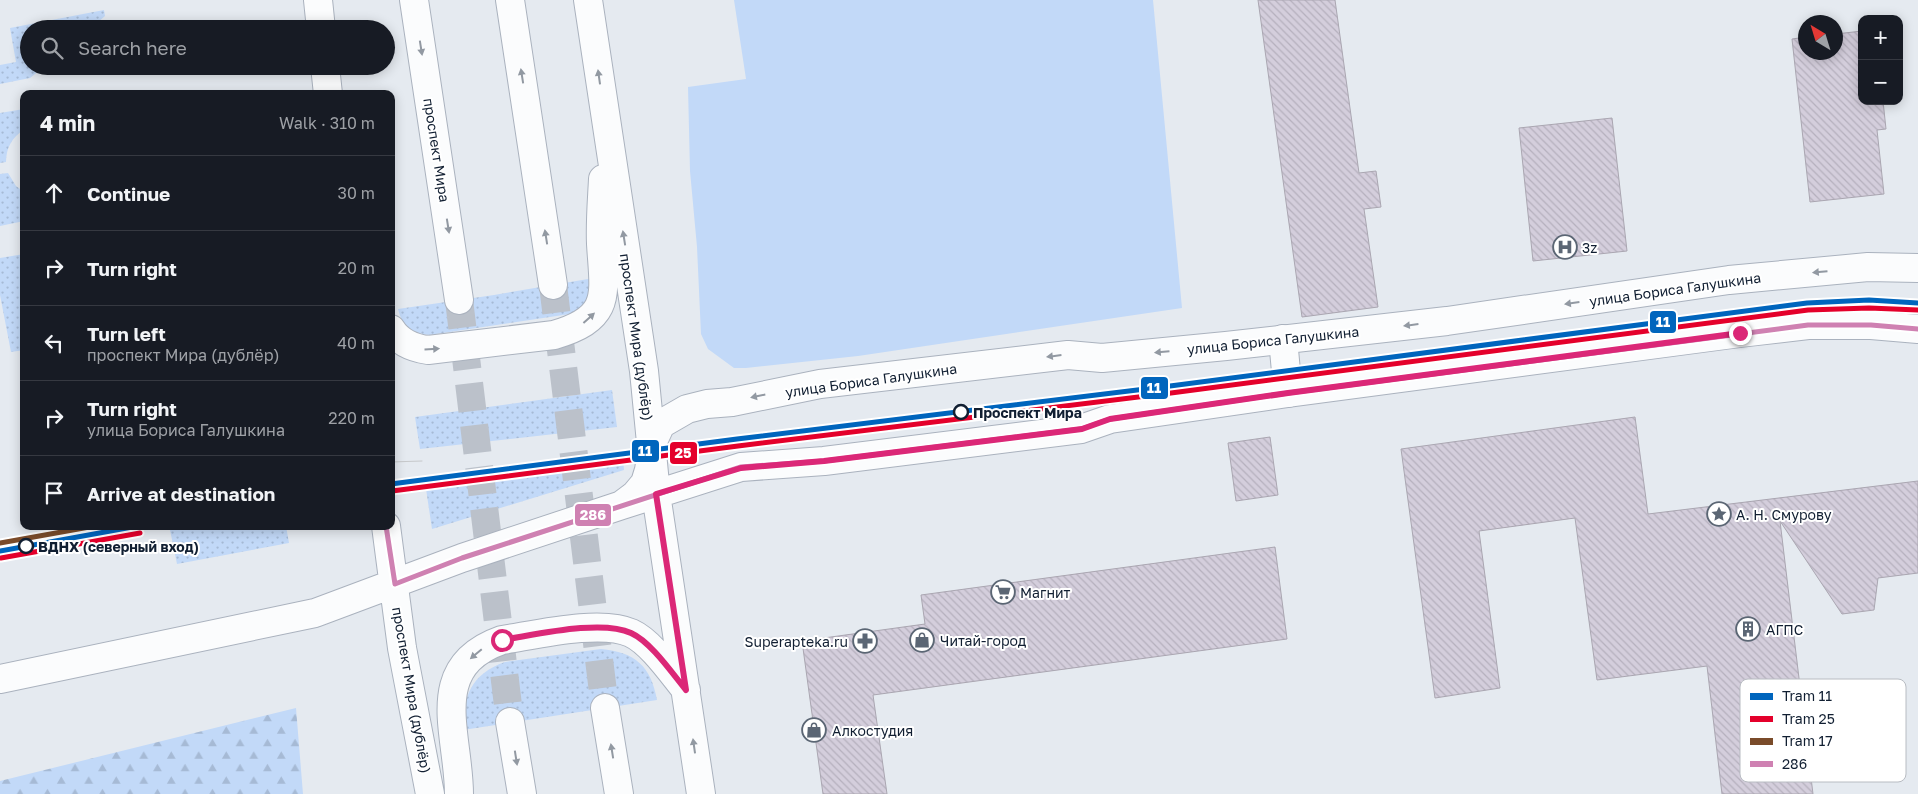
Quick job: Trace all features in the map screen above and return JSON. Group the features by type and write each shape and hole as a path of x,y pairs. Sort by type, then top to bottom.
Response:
{"main road":[{"path":"318,0 320,20"},
{"name":"проспект Мира","path":"414,0 459,300"},
{"path":"510,0 553,285"},
{"name":"проспект Мира (дублёр)","path":"588,0 644,371 656,494 701,794"},
{"path":"326,75 328,90"},
{"path":"395,334 412,347 428,350 554,335 572,330 588,320 600,307 604,290 601,216 608,138"},
{"name":"улица Бориса Галушкина","path":"652,450 654,439 661,424 678,413 707,404 732,402 820,384 1068,355 1102,358 1283,339 1447,320 1729,280 1868,267 1918,268"},
{"path":"0,679 315,612 462,558 741,468 824,461 1082,429 1110,419 1288,393 1730,334 1808,325 1871,325 1918,330"},
{"path":"1283,339 1288,393"},
{"path":"644,371 656,390 673,401 683,403 732,402"},
{"path":"622,505 635,495 645,482 650,470 652,450"},
{"name":"проспект Мира (дублёр)","path":"387,530 402,648 430,794"},
{"path":"459,794 459,775 451,717 452,689 464,665 488,645 502,640 594,627 631,632 646,644 686,690"},
{"path":"605,708 619,794"},
{"path":"510,722 522,794"}],"green space":[{"path":"734,0 1153,0 1182,308 858,356 734,368 708,349 701,334 697,247 690,171 688,87 746,79"},
{"path":"104,10 105,16 100,20 52,20"},
{"path":"20,26 20,75 34,75 30,78 0,84 0,65 16,62 10,28"},
{"path":"20,110 20,133 10,143 6,162 0,163 0,113"},
{"path":"8,173 20,189 20,222 0,226 0,174"},
{"path":"20,255 20,351 11,352 0,295 0,258"},
{"path":"594,278 593,290 588,300 581,308 570,314 429,335 409,328 402,320 398,309 494,295"},
{"path":"612,390 617,427 420,449 415,417"},
{"path":"623,459 624,470 432,529 425,482"},
{"path":"170,530 287,530 289,543 177,564"},
{"path":"601,649 623,653 640,663 650,678 657,700 463,730 465,707 471,688 484,673 493,667 505,662"},
{"path":"296,708 303,794 0,794 0,781"}],"building":[{"path":"1258,0 1335,0 1359,173 1376,171 1381,207 1364,209 1378,307 1302,317"},
{"path":"1858,31 1858,105 1883,105 1886,129 1877,130 1884,194 1810,202 1792,39 1798,38 1798,60 1843,60 1843,33"},
{"path":"1612,118 1627,251 1533,261 1519,128"},
{"path":"1635,417 1648,514 1918,481 1918,573 1878,578 1874,610 1842,614 1780,521 1799,679 1740,679 1740,782 1812,782 1813,794 1722,794 1707,666 1597,680 1575,518 1479,531 1500,688 1435,698 1401,449"},
{"path":"1270,437 1278,495 1236,501 1228,443"},
{"path":"1275,547 1287,639 873,695 887,794 823,794 802,641 925,624 921,595"}],"tunnel":[{"path":"553,285 605,708"},
{"path":"459,300 510,722"}],"tram line":[{"name":"11","path":"395,483 1170,386 1807,303 1869,300 1918,303"},
{"name":"25","path":"395,491 1171,393 1808,310 1869,308 1918,310"},
{"path":"395,462 422,461"},
{"path":"395,481 425,478"},
{"name":"17","path":"0,543 73,530"},
{"name":"11","path":"0,551 116,530"},
{"name":"25","path":"1,558 140,533"}],"transit line":[{"name":"286","path":"387,530 395,584 462,558 741,467 824,461 1081,429 1110,419 1288,393 1808,325 1871,325 1918,329"}],"place":[{"name":"3z","path":"1565,247"},
{"name":"Проспект Мира","path":"961,412"},
{"name":"А. Н. Смурову","path":"1719,514"},
{"name":"ВДНХ (северный вход)","path":"26,546"},
{"name":"Магнит","path":"1003,592"},
{"name":"АГПС","path":"1748,629"},
{"name":"Читай-город","path":"922,640"},
{"name":"Superapteka.ru","path":"865,641"},
{"name":"Алкостудия","path":"814,730"}],"route":[{"path":"502,640 594,627 631,632 646,644 686,690 656,494 741,468 824,461 1082,429 1110,419 1288,393 1740,333"}]}
